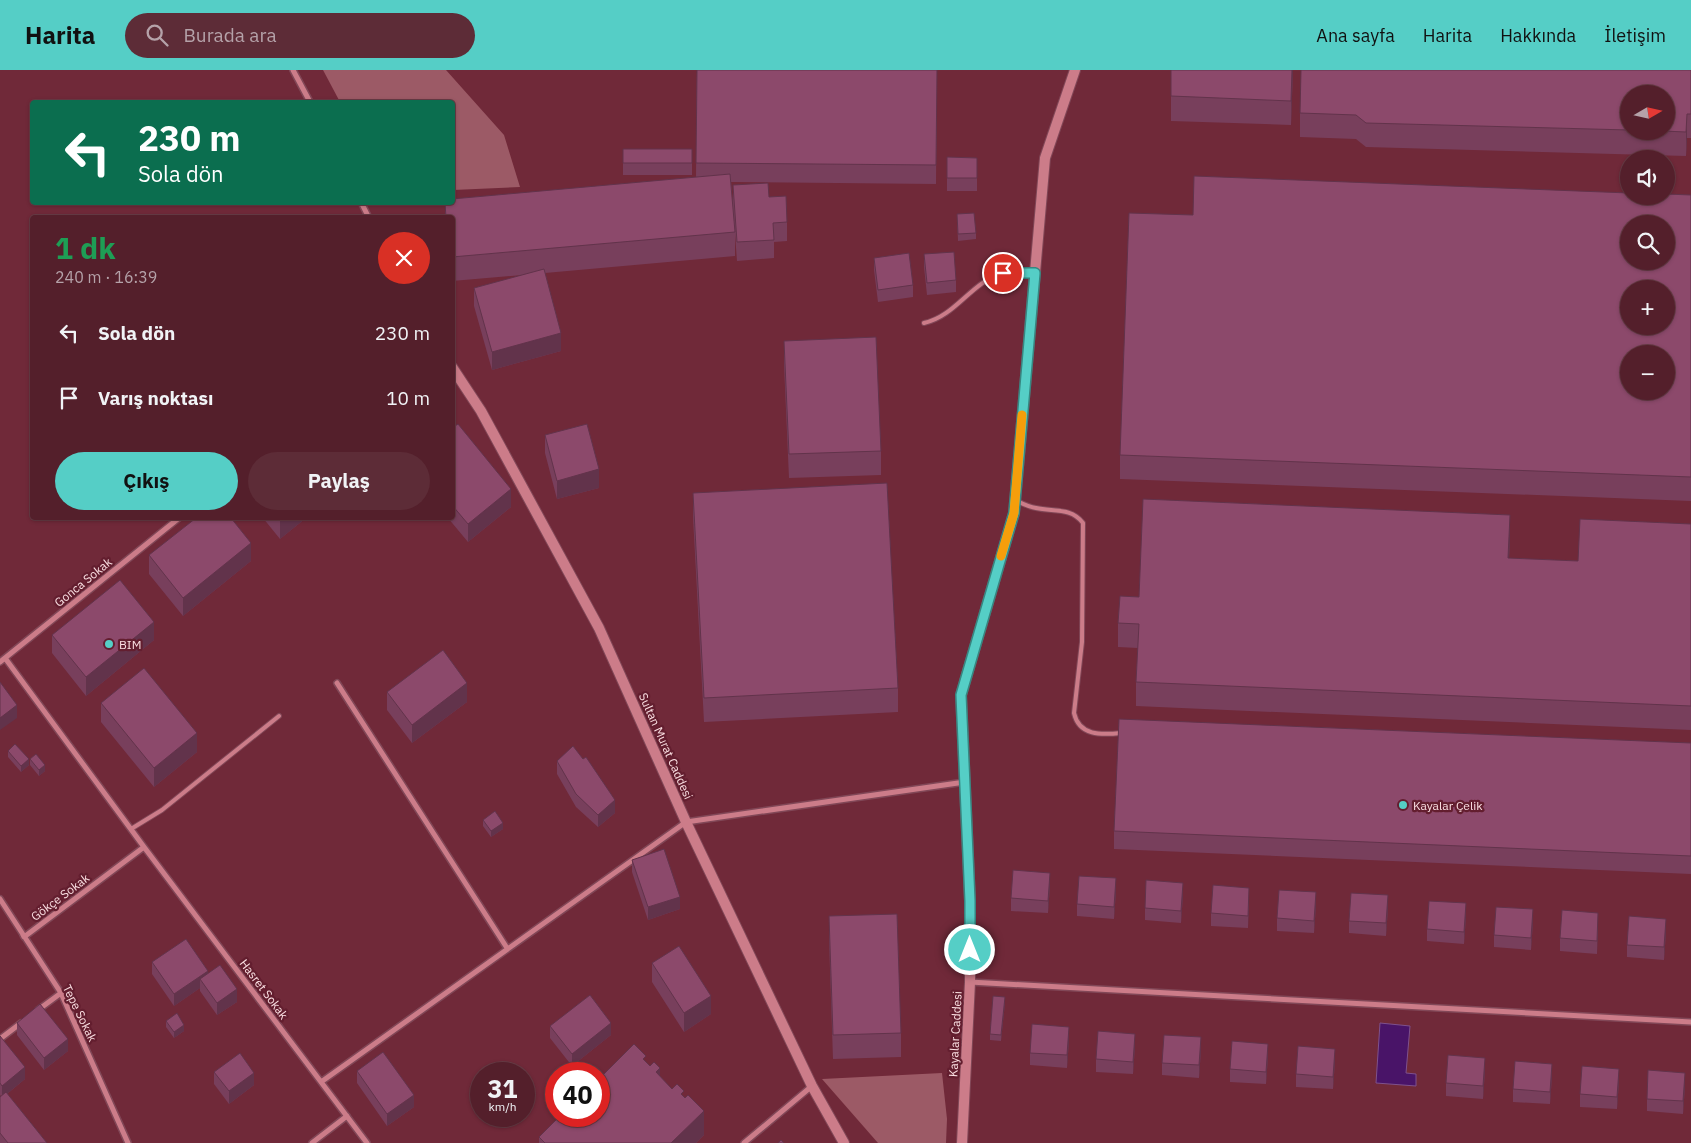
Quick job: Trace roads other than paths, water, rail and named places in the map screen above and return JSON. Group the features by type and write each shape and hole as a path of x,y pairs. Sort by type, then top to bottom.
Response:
{"street":[{"path":"293,70 309,100"},
{"name":"Kayalar Caddesi","path":"962,1143 970,982 970,901 961,695 1014,513 1045,158 1075,70"},
{"name":"Sultan Murat Caddesi","path":"455,372 481,411 599,628 686,822 812,1086 844,1143"},
{"name":"Gonca Sokak","path":"0,662 177,520"},
{"name":"Hasret Sokak","path":"5,658 144,847 367,1143"},
{"path":"337,682 507,948"},
{"path":"321,1082 686,822 966,782"},
{"name":"Gökçe Sokak","path":"0,898 24,937 144,847"},
{"name":"Tepe Sokak","path":"0,898 61,993 128,1143"},
{"path":"970,982 1691,1022"},
{"path":"0,1039 61,993"},
{"path":"744,1143 812,1086"},
{"path":"312,1143 347,1116"}],"lane":[{"path":"924,323 941,318 967,293 1003,273 1035,273"},
{"path":"1015,501 1036,508 1062,511 1079,518 1083,523 1082,642 1074,713 1076,722 1089,733 1122,732"},
{"path":"131,829 162,810 279,716"}],"place":[{"name":"BIM","path":"109,644"},
{"name":"Kayalar Çelik","path":"1403,805"}]}
